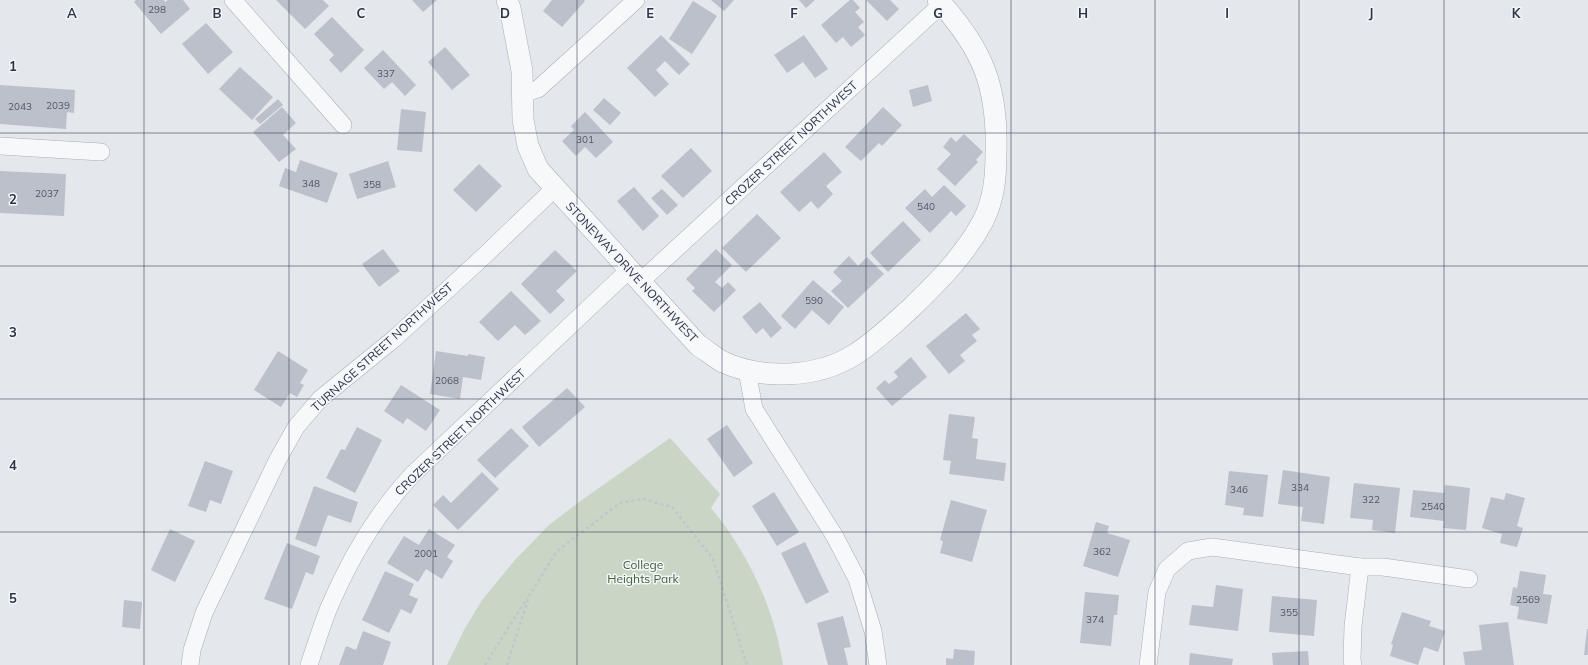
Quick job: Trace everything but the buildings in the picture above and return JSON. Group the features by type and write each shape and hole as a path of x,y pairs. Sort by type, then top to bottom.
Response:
{"street":[{"path":"233,0 343,125"},
{"name":"STONEWAY DRIVE NORTHWEST","path":"506,0 510,8 522,71 523,120 528,146 538,169 698,345 722,361 747,370 771,373 793,373 827,367 853,355 881,336 936,284 969,245 983,220 991,201 996,176 997,124 993,98 985,70 970,39 940,2"},
{"path":"522,94 538,89 636,0"},
{"name":"CROZER STREET NORTHWEST","path":"309,665 328,610 348,567 396,492 412,475 940,2"},
{"path":"0,146 101,152"},
{"name":"TURNAGE STREET NORTHWEST","path":"190,665 192,650 204,613 277,461 296,427 320,399 395,338 483,257 554,188"},
{"path":"747,370 754,409 834,535 857,579 873,631 878,665"},
{"path":"1148,665 1157,592 1167,569 1188,551 1212,547 1360,567 1383,567 1469,580"},
{"path":"1353,665 1353,626 1360,567"}],"path":[{"path":"485,665 557,551 620,503 643,499 672,507 713,559 747,665"},
{"path":"506,665 529,596"}],"green space":[{"name":"College Heights Park","path":"670,438 720,494 711,508 737,543 758,582 773,622 783,665 447,665 464,630 482,600 515,560 549,525"}]}
